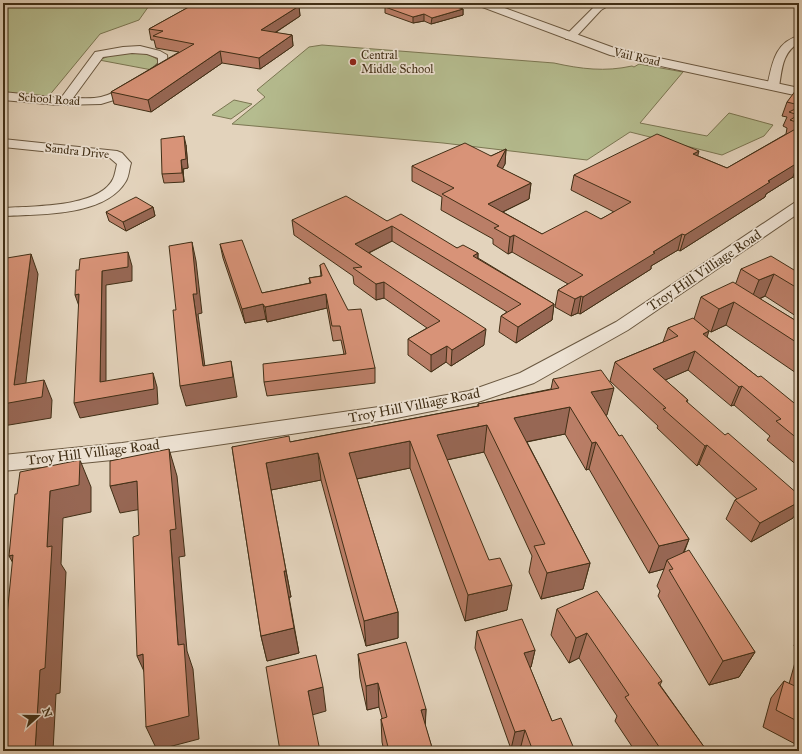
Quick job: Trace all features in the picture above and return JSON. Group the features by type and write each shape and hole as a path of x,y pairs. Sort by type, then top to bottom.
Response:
{"street":[{"name":"Vail Road","path":"481,3 614,52 799,92"},
{"path":"570,37 598,8 608,3"},
{"path":"773,87 781,51 789,43 799,39"},
{"name":"School Road","path":"3,96 65,101 96,102 110,98 158,70 163,65 163,57 149,51 135,50 99,54 65,101"},
{"name":"Sandra Drive","path":"3,143 112,154 122,159 124,163 124,171 116,186 103,197 87,204 3,212"},
{"name":"Troy Hill Villiage Road","path":"3,463 122,451 386,413 471,397 526,378 622,326 799,206"}],"green space":[{"path":"3,3 151,3 139,20 100,34 48,97 3,93"},
{"path":"322,45 554,63 593,69 634,67 639,64 683,72 640,123 707,136 729,113 773,125 764,136 722,155 630,132 587,160 443,143 232,124 265,97 257,90 309,47"},
{"path":"128,52 148,54 157,59 158,62 152,70 99,60 114,54"},
{"path":"234,100 252,104 231,119 212,115"}],"building":[{"path":"196,3 282,3 281,4 299,6 261,30 292,35 259,58 220,51 148,100 111,92 194,44 153,36 163,31 149,29"},
{"path":"398,3 444,3 463,9 432,18 424,14 413,17 385,7"},
{"path":"796,90 799,91 799,105 787,102"},
{"path":"799,107 799,123 790,120 798,115 789,112"},
{"path":"799,127 799,162 768,181 770,182 685,235 682,234 653,252 655,253 583,297 581,296 575,299 558,290 583,275 514,235 510,237 494,228 499,226 442,194 454,188 412,166 465,143 491,156 506,149 497,166 531,183 488,204 542,234 586,211 601,219 631,202 574,175 657,134 699,151 693,154 727,168"},
{"path":"184,136 186,159 181,160 182,173 162,174 161,139"},
{"path":"346,196 387,221 401,214 457,248 463,245 478,253 473,256 554,304 518,327 501,316 521,304 392,226 355,244 486,329 452,350 447,346 431,355 408,339 440,321 384,282 376,284 353,268 362,267 292,220"},
{"path":"136,197 153,207 123,222 106,212"},
{"path":"242,240 262,293 311,283 309,278 322,276 320,265 324,263 348,310 361,309 375,368 264,382 263,364 346,354 340,326 332,326 326,294 265,307 263,304 242,309 220,244"},
{"path":"192,242 197,294 193,294 203,366 231,361 233,377 180,386 173,310 176,310 169,246"},
{"path":"128,252 128,267 102,271 100,382 153,373 154,389 74,403 79,294 75,295 76,270 79,270 80,259"},
{"path":"31,254 14,385 44,380 42,397 3,404 3,283 7,258"},
{"path":"771,256 799,273 799,289 774,274 759,280 741,269"},
{"path":"733,282 798,322 795,324 799,327 799,344 734,302 719,309 701,297"},
{"path":"693,318 709,331 703,334 758,377 761,376 799,407 799,440 776,421 781,419 742,386 739,387 695,351 653,369 688,400 686,401 725,435 728,433 799,495 799,502 760,523 735,500 757,489 663,409 666,408 615,362 678,336 668,328"},
{"path":"601,370 614,388 591,392 619,436 622,435 689,539 659,546 596,442 592,443 570,407 514,418 590,563 547,573 534,546 545,544 487,425 437,435 489,560 500,558 512,585 468,595 410,441 349,453 398,612 364,621 318,453 266,463 286,571 284,571 294,628 261,636 232,447 289,436 290,442 479,406 478,404 559,388 553,379"},
{"path":"169,449 176,529 170,530 178,645 184,644 189,716 146,727 143,654 137,656 133,537 139,535 137,481 110,486 110,461"},
{"path":"80,460 79,485 50,491 47,547 52,546 45,668 40,670 35,751 3,751 3,656 13,555 9,556 15,494 17,494 20,472"},
{"path":"689,550 755,652 723,661 669,570 673,569 667,560"},
{"path":"597,591 662,681 658,683 707,751 662,751 625,697 629,695 587,633 576,638 557,609"},
{"path":"522,619 535,650 524,653 552,721 561,718 575,751 533,751 525,730 515,732 477,631"},
{"path":"406,642 426,709 421,710 433,751 389,751 381,719 387,717 378,683 366,686 358,654"},
{"path":"316,655 323,687 308,691 320,751 280,751 266,667"},
{"path":"799,678 799,722 776,710 784,681 797,687"}],"place":[{"name":"Central Middle School","path":"353,62"}]}
